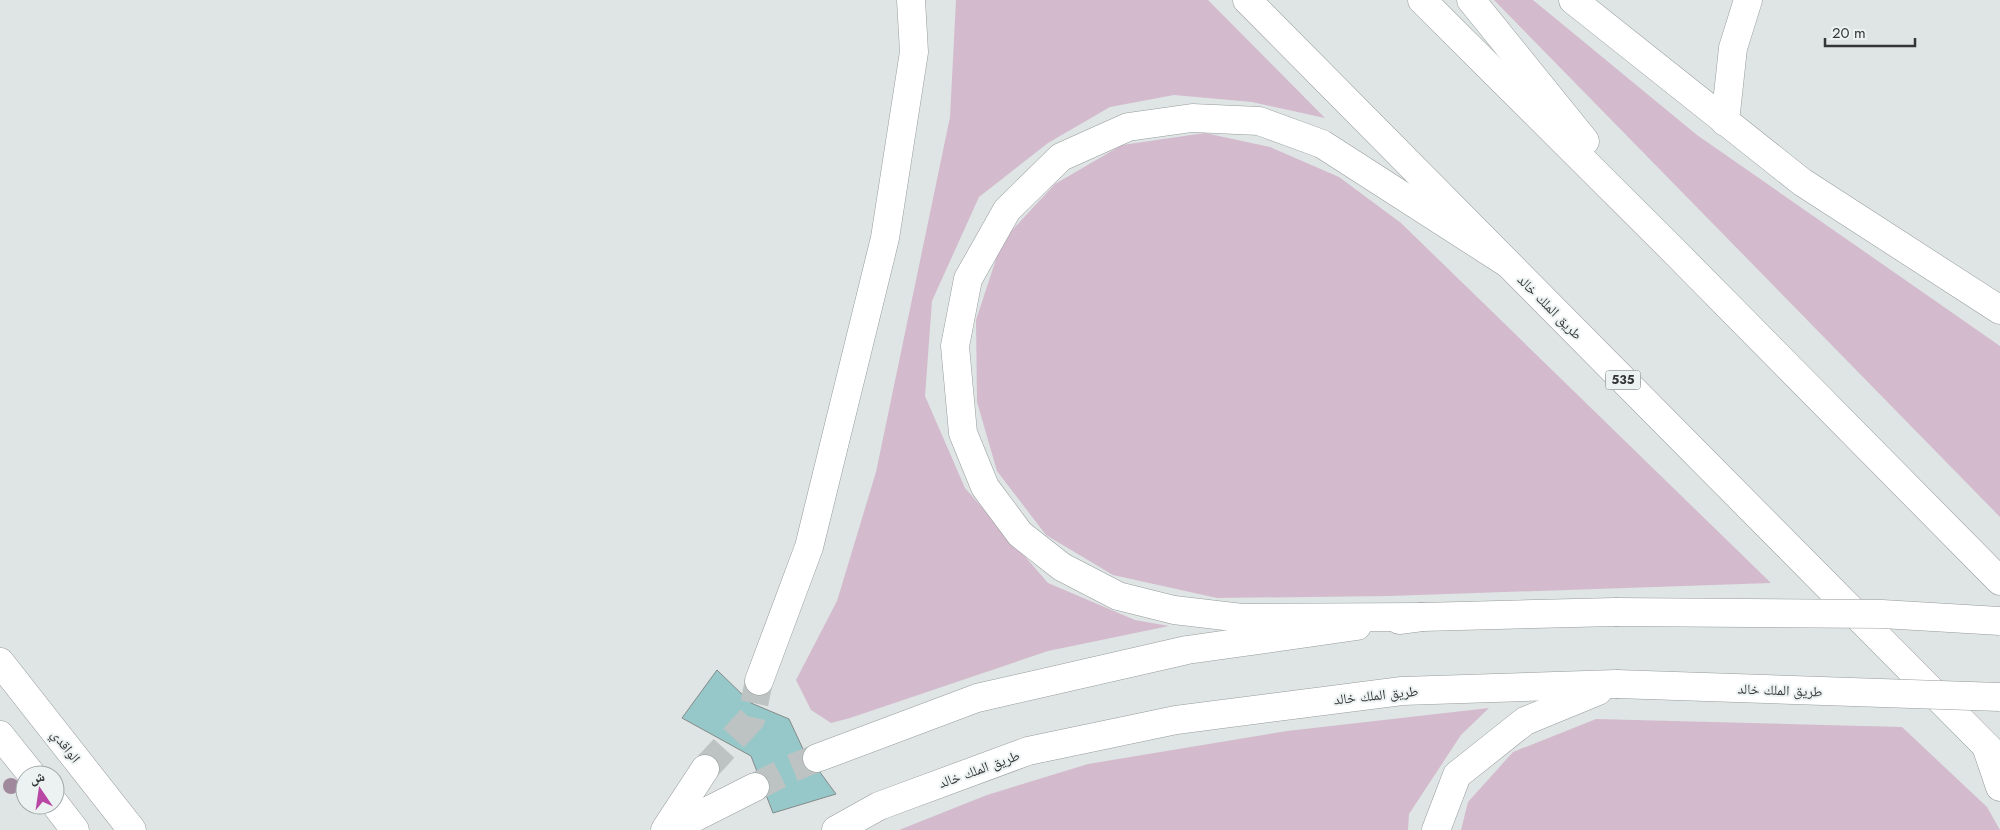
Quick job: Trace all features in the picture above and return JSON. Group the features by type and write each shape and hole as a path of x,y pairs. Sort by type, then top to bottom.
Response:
{"main road":[{"path":"759,681 809,547 885,238 914,52 911,0"},
{"name":"طريق الملك خالد","path":"1246,0 1993,753"},
{"path":"1422,0 1676,253 2000,581"},
{"path":"1471,0 1676,253"},
{"path":"1573,0 1802,182 2000,310"},
{"path":"1725,122 1733,48 1748,0"},
{"path":"1506,263 1322,144 1259,121 1192,118 1128,126 1061,157 1006,210 968,279 955,346 963,434 985,487 1020,534 1062,567 1118,596 1174,610 1242,618 1422,617 1615,612 1882,614 2000,621"},
{"path":"817,758 977,698 1187,650 1422,617"},
{"name":"الواقدي","path":"0,662 132,830"},
{"path":"1436,830 1457,775 1525,721 1616,684"},
{"name":"طريق الملك خالد","path":"836,830 879,806 1028,751 1176,720 1402,691 1616,684 2000,697"},
{"path":"0,735 24,765"},
{"path":"1993,753 2000,787"},
{"path":"665,830 706,769"},
{"path":"670,830 755,787"},
{"path":"64,815 76,830"}],"shaded area":[{"path":"956,0 1208,0 1325,118 1252,102 1174,95 1110,107 1048,143 979,197 932,301 925,396 965,488 1048,583 1135,620 1169,626 1048,651 831,723 811,710 796,680 837,601 876,472 950,117"},
{"path":"1494,0 1533,0 1697,135 2000,346 2000,517"},
{"path":"1205,133 1270,147 1339,177 1401,223 1771,583 1389,596 1217,598 1113,575 1046,535 997,471 977,402 976,320 1002,241 1055,184 1122,145"},
{"path":"1489,708 1461,735 1409,814 1408,830 899,830 987,795 1088,764 1287,731"},
{"path":"1596,719 1902,727 1987,807 2000,830 1461,830 1468,802 1513,752"}],"building":[{"path":"717,670 751,703 789,719 803,749 836,794 773,813 751,756 682,718"}],"tunnel":[{"path":"705,769 751,719 759,681"},
{"path":"755,787 817,758"}]}
